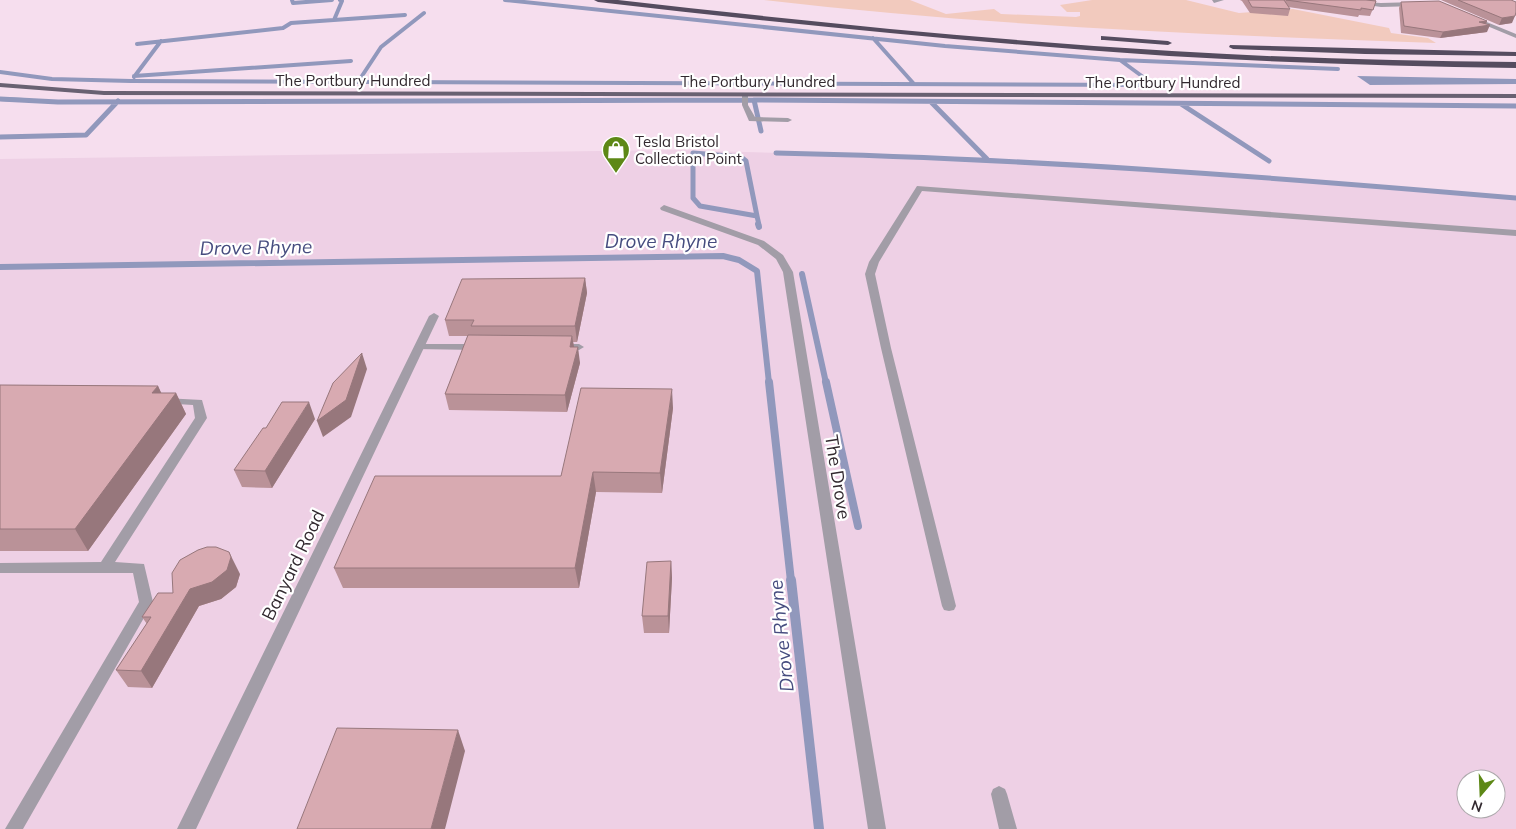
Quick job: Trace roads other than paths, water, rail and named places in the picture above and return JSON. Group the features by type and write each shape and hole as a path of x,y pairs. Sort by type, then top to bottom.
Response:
{"highway":[{"path":"598,0 831,26 1049,45 1286,60 1516,65"},
{"path":"1095,38 1175,43"},
{"path":"1224,46 1365,52 1516,54"}],"main road":[{"name":"The Portbury Hundred","path":"0,85 104,93 1516,96"}],"street":[{"path":"1336,0 1381,5 1428,4"},
{"path":"1463,14 1516,36"},
{"name":"Banyard Road","path":"186,829 434,316"}],"lane":[{"path":"745,95 746,105 752,119 788,120"},
{"path":"949,606 886,348 870,274 878,255 920,188 1516,233"},
{"name":"The Drove","path":"664,208 761,243 780,257 788,272 877,829"},
{"path":"419,347 489,347"},
{"path":"549,347 579,347"},
{"path":"105,567 201,418 198,402 155,401"},
{"path":"0,568 139,568 146,602 14,829"},
{"path":"999,794 1008,829"}],"water":[{"path":"1357,76 1516,79 1516,84 1370,85"}],"waterway":[{"path":"292,0 293,3 332,0"},
{"path":"334,20 342,1 340,0"},
{"path":"505,0 873,39"},
{"path":"358,82 381,47 424,13"},
{"path":"334,20 405,15"},
{"path":"161,41 283,28 291,23 334,20"},
{"path":"873,39 1120,60"},
{"path":"873,39 914,84"},
{"path":"135,76 161,41"},
{"path":"137,44 161,41"},
{"path":"358,82 1154,85 1120,60"},
{"path":"1120,60 1338,69"},
{"path":"135,76 351,61"},
{"path":"0,72 52,79 358,82"},
{"path":"24,100 0,99 58,102 117,102"},
{"path":"678,100 754,100"},
{"path":"117,102 754,100"},
{"path":"754,100 782,100"},
{"path":"754,100 1516,106"},
{"path":"754,100 761,131"},
{"path":"0,137 86,135 117,102"},
{"path":"932,103 987,159"},
{"path":"1181,104 1269,161"},
{"path":"693,153 741,157 746,161 757,216 700,206 693,198 693,153"},
{"path":"776,153 1054,164 1516,198"},
{"path":"757,216 759,225"},
{"name":"Drove Rhyne","path":"0,267 723,256 739,260 757,271 769,383"},
{"path":"802,274 826,383"},
{"name":"Drove Rhyne","path":"769,382 791,581"},
{"path":"826,382 858,526"},
{"name":"Drove Rhyne","path":"791,580 819,829"}],"place":[{"name":"Tesla Bristol Collection Point","path":"616,174"}]}
